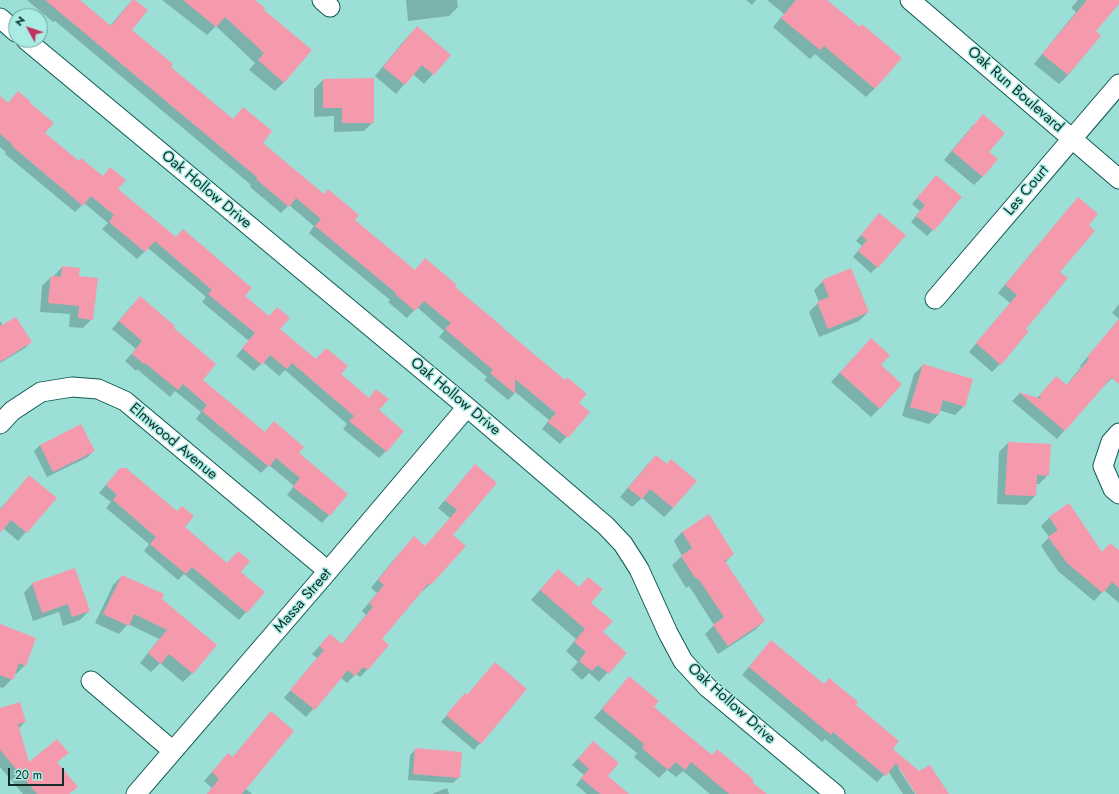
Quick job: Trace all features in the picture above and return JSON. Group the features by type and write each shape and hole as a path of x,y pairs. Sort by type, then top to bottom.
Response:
{"street":[{"name":"Oak Run Boulevard","path":"910,0 1119,179"},
{"path":"0,18 8,25"},
{"name":"Oak Hollow Drive","path":"36,48 467,407 606,526 623,544 639,569 668,633 683,661 702,682 835,794"},
{"name":"Les Court","path":"935,299 1119,84"},
{"name":"Elmwood Avenue","path":"0,424 12,410 41,392 72,387 98,389 125,401 328,572"},
{"name":"Massa Street","path":"136,794 328,572 467,407"},
{"path":"1119,433 1111,442 1103,466 1113,489 1119,494"},
{"path":"90,681 173,751"}],"building":[{"path":"45,0 80,0 111,26 132,0 135,0 148,10 132,30 173,64 171,67 233,119 243,107 272,131 263,143 324,194 328,189 359,215 355,220 415,270 425,258 457,285 455,287 503,328 565,380 567,377 587,394 579,403 590,412 568,438 548,422 556,413 515,379 515,394 490,373 493,370 445,329 451,323 424,301 415,311 395,294 396,293 315,226 321,219 296,198 289,207 256,179 258,178"},
{"path":"183,0 255,0 265,8 264,10 312,50 284,83 258,60 264,53 225,17 216,27"},
{"path":"796,0 827,0 860,27 862,24 902,58 875,89 824,46 820,50 781,18"},
{"path":"1087,0 1119,0 1119,4 1096,31 1101,36 1068,75 1042,54"},
{"path":"417,26 451,55 434,75 422,65 405,85 383,67"},
{"path":"374,78 374,123 342,123 342,108 323,108 323,79"},
{"path":"18,91 54,123 45,133 79,161 81,158 103,176 110,167 126,180 118,189 176,237 183,229 252,288 245,296 269,316 277,307 290,318 280,329 316,359 326,348 348,366 341,374 369,398 376,389 389,399 379,410 404,431 387,452 349,421 354,416 292,363 287,369 270,355 262,365 242,348 255,333 208,294 212,290 155,241 145,252 109,222 114,215 91,196 83,206 12,146 13,145 0,134 0,96 8,103"},
{"path":"983,114 1005,133 989,152 998,159 983,177 952,151"},
{"path":"936,175 962,197 934,231 916,216 925,205 917,198"},
{"path":"1078,197 1098,214 1089,225 1095,231 1060,272 1068,278 1026,329 1029,331 1001,365 976,343 1017,295 1005,285"},
{"path":"879,213 906,235 878,268 858,251 867,240 861,235"},
{"path":"62,266 80,268 79,276 98,278 93,320 78,318 79,306 48,303 51,276 61,277"},
{"path":"851,268 869,312 828,329 817,302 829,297 822,280"},
{"path":"140,296 216,364 203,380 265,432 274,421 304,447 299,453 348,494 330,516 293,487 300,478 276,458 269,467 202,411 207,405 183,384 178,390 132,354 142,341 119,321"},
{"path":"16,317 32,342 0,362 0,326"},
{"path":"1119,319 1119,384 1111,378 1065,431 1019,392 1042,399 1039,396 1056,376 1067,385 1089,359 1087,357"},
{"path":"871,338 890,355 881,365 902,384 880,409 840,373"},
{"path":"923,364 973,379 965,407 943,400 939,415 910,407"},
{"path":"81,424 95,451 53,472 40,445"},
{"path":"1008,442 1051,444 1049,476 1037,475 1036,496 1005,495"},
{"path":"656,455 667,464 671,459 697,481 673,508 650,489 642,499 628,488"},
{"path":"475,464 497,483 453,535 466,546 431,585 429,583 382,639 389,645 368,670 363,667 355,676 348,670 315,710 290,690 324,650 319,646 330,634 342,644 373,607 369,603 384,585 378,580 414,536 425,546 457,510 445,500"},
{"path":"120,468 126,468 177,511 182,506 194,516 185,527 227,563 238,551 250,561 241,572 265,592 247,613 192,567 186,574 150,544 156,537 113,500 117,495 106,485"},
{"path":"29,475 57,498 27,533 11,520 0,533 0,510"},
{"path":"1069,503 1102,552 1110,543 1119,550 1119,588 1112,582 1103,593 1067,563 1048,537 1058,530 1049,517"},
{"path":"709,514 734,554 725,561 765,621 728,646 713,625 724,617 698,578 696,579 681,556 692,548 682,532"},
{"path":"75,568 90,611 72,617 68,604 42,613 32,583"},
{"path":"558,569 579,587 588,577 603,589 591,603 613,621 603,632 627,653 609,674 598,665 592,671 579,661 586,652 574,642 585,629 540,590"},
{"path":"122,575 164,594 162,599 217,645 193,674 169,654 161,664 148,653 167,630 134,614 129,626 103,614"},
{"path":"0,624 36,638 26,666 19,663 13,680 0,675"},
{"path":"771,640 824,684 829,678 858,702 856,705 899,741 893,749 919,771 930,765 949,794 916,794 896,763 886,776 833,732 831,735 749,667"},
{"path":"495,662 527,689 481,744 446,715 465,693 467,695"},
{"path":"629,676 659,701 654,707 712,755 717,749 754,780 752,782 767,794 729,794 691,762 685,770 676,762 668,770 642,748 644,744 602,709"},
{"path":"20,702 26,722 18,724 29,762 57,739 69,753 57,762 78,787 69,794 37,794 0,750 0,708"},
{"path":"271,711 294,731 242,794 207,794 219,779 212,772 228,753 233,757"},
{"path":"593,741 619,763 608,776 629,794 600,794 581,778 589,769 578,759"},
{"path":"415,748 462,752 460,778 413,774"}]}
